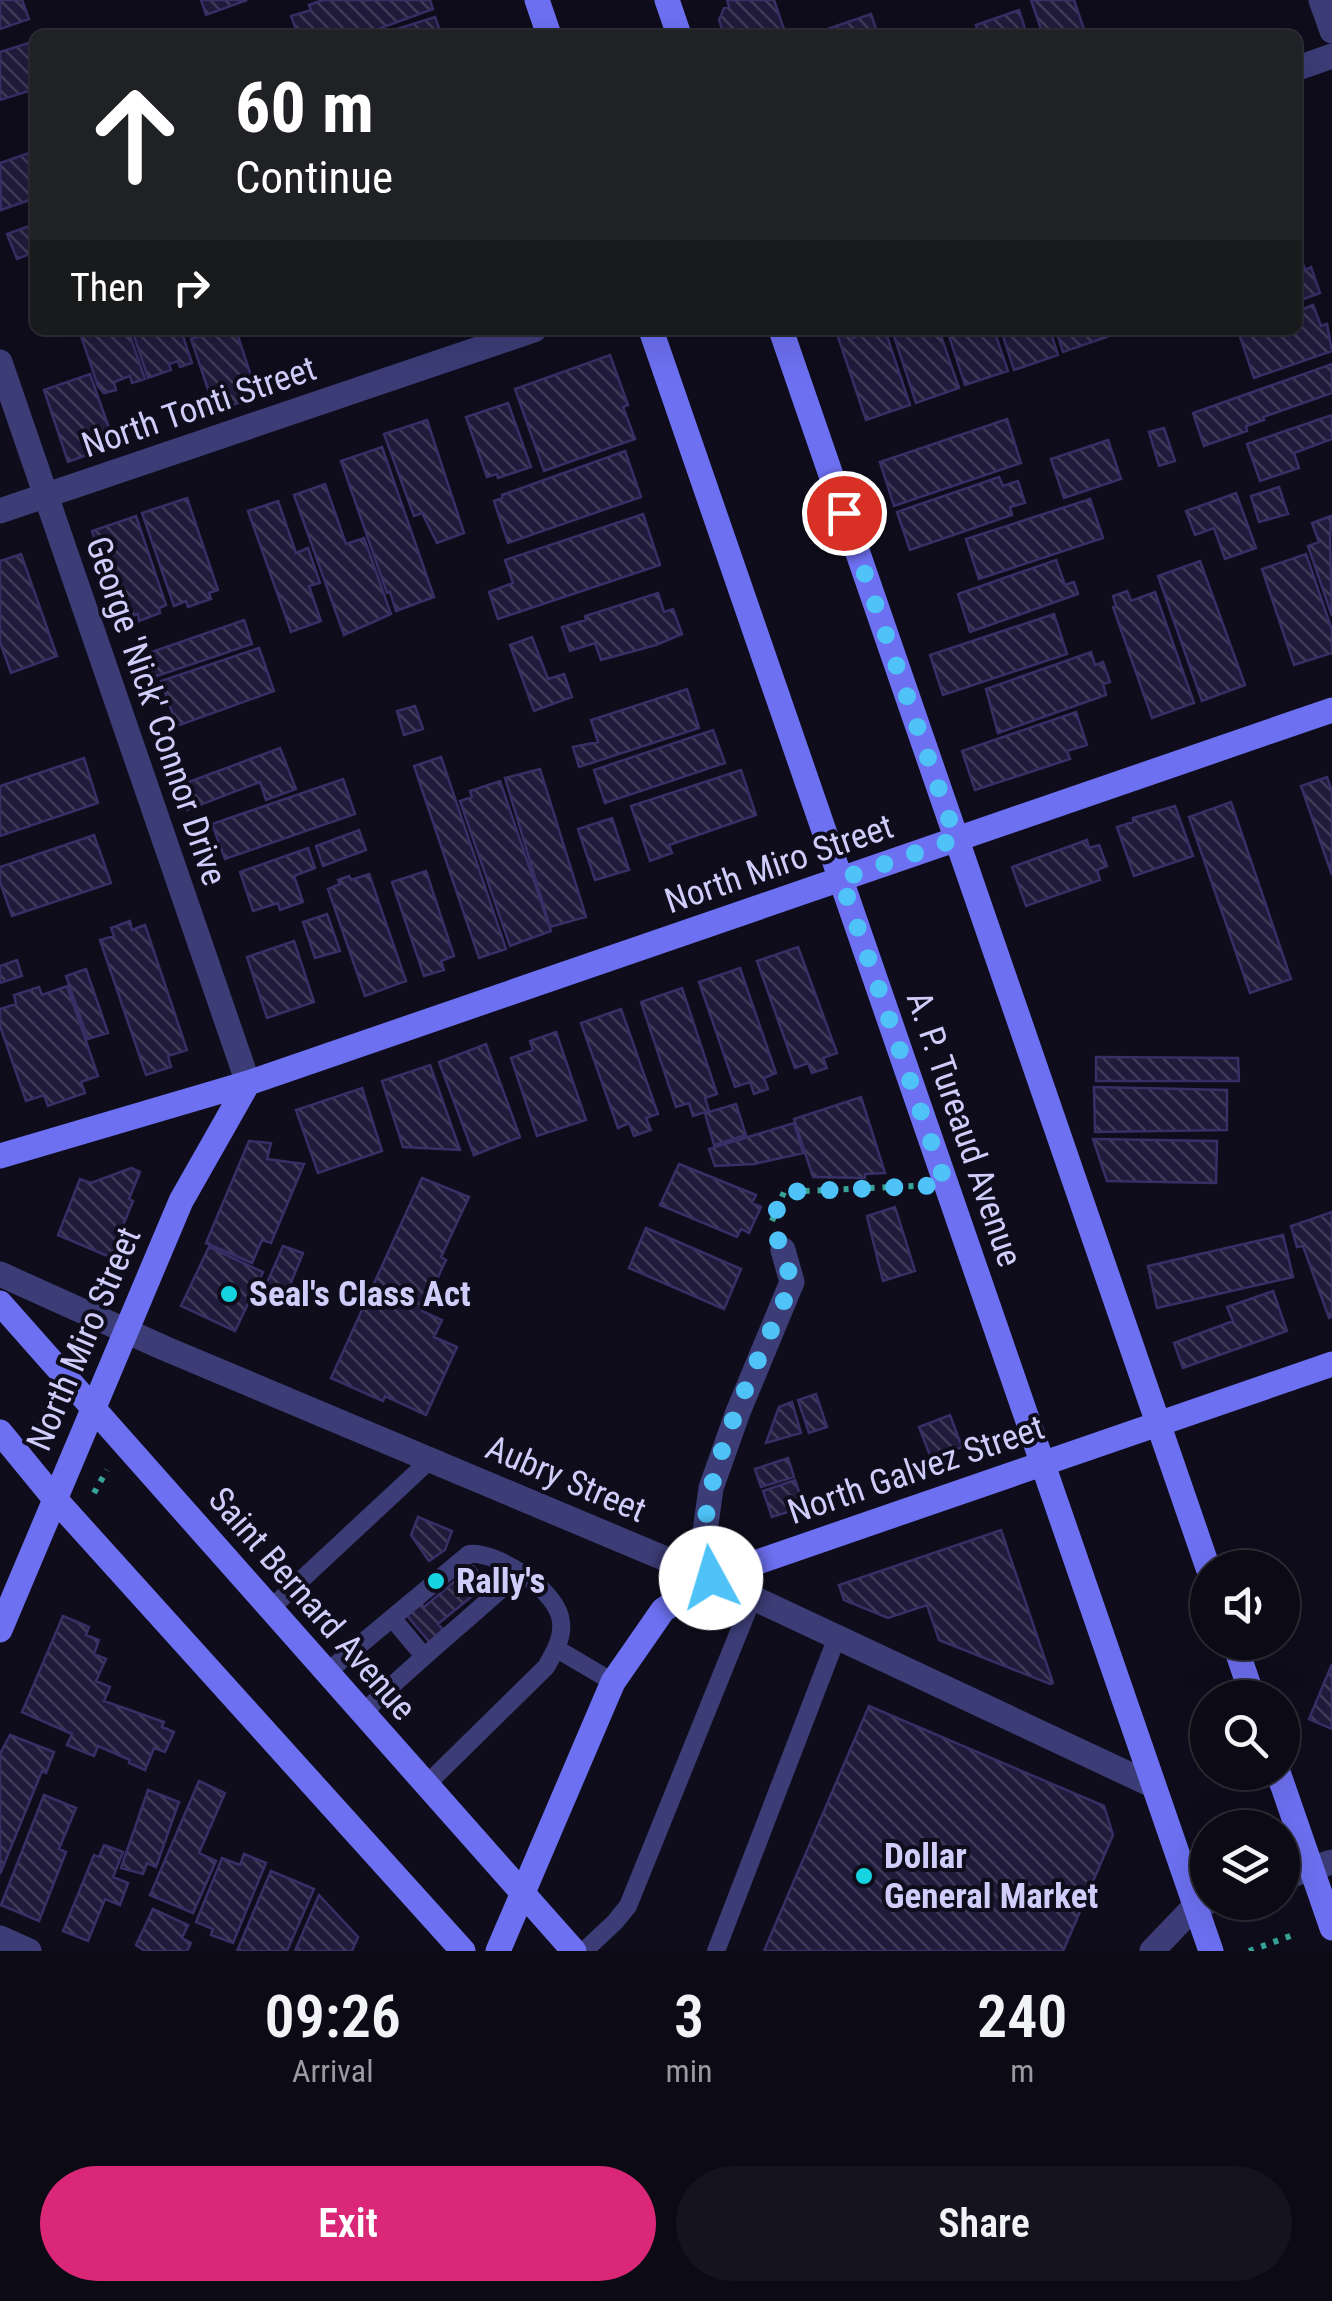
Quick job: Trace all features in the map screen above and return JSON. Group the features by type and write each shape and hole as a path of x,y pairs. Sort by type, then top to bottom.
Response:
{"street":[{"path":"537,0 547,30"},
{"path":"667,0 678,30"},
{"path":"1322,0 1332,31"},
{"path":"1302,67 1332,56"},
{"name":"North Tonti Street","path":"0,511 519,335"},
{"name":"A. P. Tureaud Avenue","path":"653,335 1154,1786 1190,1876"},
{"path":"783,335 1202,1550"},
{"name":"George 'Nick' Connor Drive","path":"0,362 248,1083"},
{"name":"North Miro Street","path":"0,1156 248,1083 1332,710"},
{"name":"North Miro Street","path":"0,1630 180,1202 248,1083"},
{"path":"711,1578 705,1532 711,1488 792,1282 783,1250"},
{"name":"Aubry Street","path":"0,1274 711,1578 1154,1786"},
{"name":"Saint Bernard Avenue","path":"0,1302 574,1951"},
{"name":"North Galvez Street","path":"498,1951 613,1682 664,1610 711,1578 1332,1364"},
{"path":"0,1432 463,1951"},
{"path":"1287,1790 1322,1865 1332,1928"},
{"path":"1152,1951 1190,1915"},
{"name":"A. P. Tureaud Avenue","path":"1204,1920 1211,1951"},
{"path":"0,1938 30,1951"}],"lane":[{"path":"270,1609 430,1460"},
{"path":"326,1673 469,1554 482,1553 520,1572 558,1610 562,1622 557,1649 546,1667 425,1786"},
{"path":"362,1714 423,1655 441,1644 520,1572"},
{"path":"584,1951 628,1906 753,1597"},
{"path":"392,1618 423,1655"},
{"path":"716,1951 837,1638"},
{"path":"557,1649 613,1682"}],"path":[{"path":"783,1250 772,1222 784,1192 946,1185"},
{"path":"40,1428 51,1402"},
{"path":"94,1493 108,1469"},
{"path":"1249,1951 1294,1936"}],"building":[{"path":"0,0 22,0 29,19 0,29"},
{"path":"201,0 247,0 206,15"},
{"path":"323,0 430,0 433,9 376,30 296,30 291,16 311,10 309,5"},
{"path":"727,0 774,0 784,30 722,30 719,20 724,8 729,7"},
{"path":"1031,0 1074,0 1084,30 1041,30"},
{"path":"1019,10 1025,30 978,30 976,25"},
{"path":"871,14 876,30 825,30"},
{"path":"435,17 439,28 432,30 394,30"},
{"path":"30,43 30,91 0,100 0,52"},
{"path":"30,153 30,200 1,210 0,163"},
{"path":"30,226 30,254 17,259 7,234"},
{"path":"1302,261 1305,270 1311,267 1320,293 1302,300"},
{"path":"1313,305 1321,326 1327,324 1332,351 1254,378 1239,335 1302,335 1302,309"},
{"path":"81,335 130,335 145,379 132,383 130,376 114,382 116,390 104,393"},
{"path":"134,335 183,335 192,363 180,367 178,361 169,364 171,370 148,378"},
{"path":"238,335 258,397 215,410 191,339"},
{"path":"837,335 887,335 910,405 866,420"},
{"path":"894,335 941,335 959,388 916,403"},
{"path":"949,335 996,335 1008,371 965,385"},
{"path":"1003,335 1052,335 1058,355 1014,370"},
{"path":"1058,335 1106,335 1107,337 1063,352"},
{"path":"610,355 635,439 544,471 515,389"},
{"path":"1332,364 1332,393 1263,417 1264,420 1246,426 1247,431 1204,446 1193,413"},
{"path":"90,374 115,445 68,462 44,390"},
{"path":"508,403 531,467 498,478 497,474 487,477 466,417"},
{"path":"1332,415 1332,439 1294,453 1299,468 1260,481 1247,444"},
{"path":"1007,419 1021,463 894,506 880,462"},
{"path":"427,420 464,533 437,543 422,513 414,516 384,434"},
{"path":"1164,428 1175,461 1159,466 1149,432"},
{"path":"1108,440 1121,479 1064,498 1051,459"},
{"path":"382,447 434,597 396,611 341,461"},
{"path":"625,451 641,497 508,543 494,501"},
{"path":"999,477 1003,486 1018,481 1025,503 1010,507 1012,515 910,550 897,512"},
{"path":"325,484 346,544 364,538 391,614 344,635 294,495"},
{"path":"1279,487 1288,514 1259,522 1251,496"},
{"path":"1236,493 1256,548 1225,559 1214,528 1195,535 1186,511"},
{"path":"187,498 218,590 209,593 211,599 188,607 186,601 174,606 142,513"},
{"path":"1090,499 1103,538 979,579 966,539"},
{"path":"278,501 296,553 308,548 320,583 309,586 321,621 291,632 248,511"},
{"path":"643,514 660,565 498,619 489,592 513,583 505,560"},
{"path":"136,516 166,605 159,608 160,613 139,621 138,614 122,620 92,531"},
{"path":"1331,516 1332,616 1308,546 1319,542 1312,523"},
{"path":"21,554 57,656 11,673 0,642 0,561"},
{"path":"1306,554 1332,630 1332,653 1294,665 1262,569"},
{"path":"1056,560 1065,585 1074,582 1078,594 970,632 958,594"},
{"path":"1200,561 1245,685 1202,701 1158,576"},
{"path":"1127,591 1131,601 1155,592 1194,703 1152,718 1113,607 1113,596"},
{"path":"658,593 664,612 673,609 682,634 601,660 595,643 570,651 562,627"},
{"path":"1054,614 1067,654 943,695 930,655"},
{"path":"244,620 252,644 145,680 137,657"},
{"path":"532,637 548,679 564,674 572,697 534,711 510,645"},
{"path":"259,648 274,691 177,726 161,681"},
{"path":"1091,652 1095,665 1103,662 1110,682 1103,684 1106,695 998,733 986,689"},
{"path":"687,689 699,728 579,767 573,747 598,742 591,720"},
{"path":"415,706 423,729 404,735 397,711"},
{"path":"1076,712 1087,745 1067,751 1070,759 975,790 962,751"},
{"path":"713,730 725,763 605,803 594,770"},
{"path":"280,748 296,789 266,800 260,782 187,810 178,786"},
{"path":"441,757 506,949 479,958 414,766"},
{"path":"84,758 98,803 0,836 0,786"},
{"path":"540,769 586,917 550,927 505,778"},
{"path":"741,770 756,815 669,845 672,853 650,861 631,806"},
{"path":"1327,777 1332,792 1332,875 1301,786"},
{"path":"343,779 355,814 225,859 212,824"},
{"path":"500,781 551,931 510,946 460,801 472,797 470,791"},
{"path":"1231,802 1291,979 1250,993 1189,817"},
{"path":"1175,806 1193,856 1134,876 1117,827 1133,822 1133,818"},
{"path":"612,818 629,870 595,880 578,829"},
{"path":"359,830 366,850 323,866 316,846"},
{"path":"94,835 111,883 12,916 0,882 0,867"},
{"path":"1087,840 1089,848 1099,845 1107,866 1097,870 1100,880 1026,906 1012,867"},
{"path":"308,848 315,868 294,876 303,902 280,910 278,903 253,911 240,872"},
{"path":"426,871 454,956 441,961 444,970 424,976 392,882"},
{"path":"369,874 406,981 365,996 328,889 340,884 338,880"},
{"path":"327,914 340,951 315,958 303,922"},
{"path":"130,921 132,930 145,925 187,1050 168,1056 171,1067 146,1075 100,940 114,936 111,928"},
{"path":"294,941 314,1002 267,1018 247,957"},
{"path":"798,947 837,1053 823,1058 827,1068 812,1073 808,1063 795,1068 757,961"},
{"path":"17,960 22,976 0,983 0,966"},
{"path":"740,968 776,1073 764,1078 768,1089 754,1094 750,1082 735,1087 699,982"},
{"path":"86,969 108,1033 88,1039 66,976"},
{"path":"67,986 98,1076 81,1082 85,1093 48,1106 44,1095 26,1101 0,1026 0,1009 16,1004 14,995 39,987 42,995"},
{"path":"682,988 717,1094 705,1098 709,1111 693,1116 689,1103 676,1107 641,1002"},
{"path":"621,1009 658,1114 646,1118 651,1130 634,1136 629,1123 618,1128 581,1023"},
{"path":"556,1032 586,1120 537,1136 511,1058 533,1050 530,1041"},
{"path":"486,1044 520,1137 474,1155 439,1062"},
{"path":"1096,1057 1238,1058 1239,1081 1096,1081"},
{"path":"430,1065 460,1150 403,1147 382,1081"},
{"path":"1094,1087 1227,1090 1227,1130 1095,1132"},
{"path":"362,1088 382,1151 318,1173 296,1110"},
{"path":"861,1097 885,1173 865,1174 865,1178 813,1177 794,1119"},
{"path":"736,1104 746,1135 714,1145 705,1113"},
{"path":"794,1123 803,1153 754,1164 715,1166 709,1149"},
{"path":"1093,1139 1217,1141 1216,1183 1107,1181"},
{"path":"249,1141 271,1143 267,1159 304,1164 271,1243 262,1240 252,1263 206,1243"},
{"path":"679,1164 756,1195 752,1203 761,1207 749,1233 741,1229 737,1237 660,1205"},
{"path":"131,1168 140,1172 129,1199 133,1201 110,1257 58,1235 80,1179 91,1183"},
{"path":"422,1178 469,1197 441,1257 446,1260 422,1311 442,1320 434,1337 457,1347 426,1415 331,1378"},
{"path":"895,1207 915,1271 883,1281 867,1216"},
{"path":"1332,1212 1329,1318 1303,1246 1297,1247 1291,1226"},
{"path":"646,1228 741,1269 724,1309 629,1268"},
{"path":"1283,1235 1293,1277 1157,1308 1148,1266"},
{"path":"283,1246 303,1253 284,1300 263,1292"},
{"path":"209,1247 263,1272 235,1331 181,1306"},
{"path":"1273,1291 1287,1331 1183,1368 1174,1343 1233,1321 1227,1307"},
{"path":"816,1394 827,1427 809,1433 798,1400"},
{"path":"792,1402 801,1433 766,1443 779,1407"},
{"path":"950,1415 962,1447 931,1458 919,1427"},
{"path":"788,1458 794,1477 761,1487 755,1469"},
{"path":"795,1480 804,1507 772,1517 763,1491"},
{"path":"418,1517 452,1531 445,1550 429,1561 411,1535"},
{"path":"1001,1530 1053,1683 939,1640 927,1605 888,1618 844,1600 839,1585"},
{"path":"473,1566 488,1583 438,1624 446,1633 432,1645 403,1611 418,1599 424,1607"},
{"path":"63,1616 89,1627 86,1635 99,1640 94,1654 106,1659 96,1681 110,1687 104,1701 164,1722 162,1727 174,1732 165,1752 154,1748 145,1770 98,1746 94,1756 67,1745 72,1734 22,1712"},
{"path":"1332,1664 1332,1729 1309,1719"},
{"path":"869,1706 1104,1806 1113,1835 1063,1951 764,1951"},
{"path":"10,1735 54,1752 46,1773 42,1771 0,1874 0,1754"},
{"path":"199,1781 225,1793 199,1853 216,1861 193,1913 150,1895"},
{"path":"148,1790 179,1802 156,1867 147,1863 143,1874 121,1868"},
{"path":"44,1795 76,1808 59,1849 66,1852 39,1921 1,1905"},
{"path":"104,1845 123,1852 113,1877 128,1883 120,1905 105,1899 88,1941 63,1931 94,1855 99,1857"},
{"path":"244,1854 266,1863 233,1943 211,1935 213,1929 196,1922 222,1858 240,1865"},
{"path":"271,1871 314,1889 287,1951 237,1951"},
{"path":"319,1895 358,1937 352,1951 295,1951"},
{"path":"153,1909 188,1925 182,1938 191,1943 187,1951 145,1951 136,1945"}],"place":[{"name":"Seal's Class Act","path":"229,1294"},
{"name":"Rally's","path":"436,1581"},
{"name":"Dollar General Market","path":"864,1876"}],"route":[{"path":"711,1578 705,1532 711,1488 792,1282 772,1222 784,1192 946,1185 841,879 956,839 844,513"}]}
